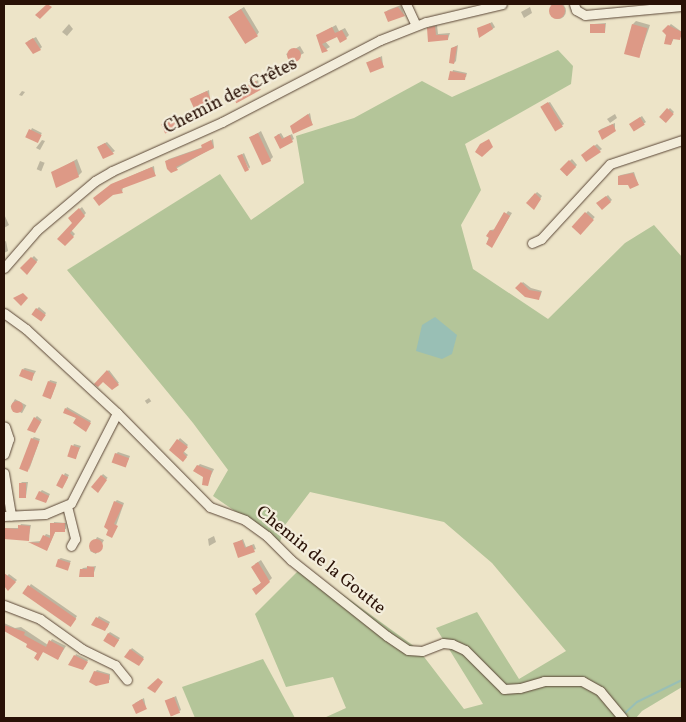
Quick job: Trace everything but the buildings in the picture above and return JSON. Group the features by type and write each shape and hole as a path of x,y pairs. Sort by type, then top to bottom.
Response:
{"street":[{"path":"406,4 416,25"},
{"name":"Chemin des Crêtes","path":"4,268 37,230 95,181 112,171 195,135 343,58 416,25 502,4"},
{"path":"574,4 576,10 585,15 682,7"},
{"path":"532,242 541,239 610,164 682,140"},
{"name":"Chemin de la Goutte","path":"4,312 26,329 118,413 210,506 245,520 267,536 291,560 401,645 422,651 443,643 452,644 465,650 504,689 520,688 544,681 582,681 600,691 623,718"},
{"path":"4,473 7,516 45,514 67,506 78,494 84,476 118,413"},
{"path":"4,454 9,439 5,427"},
{"path":"67,506 75,539 71,546"},
{"path":"4,605 40,618 82,649 115,666 127,680"}],"green space":[{"path":"558,50 573,66 571,84 465,144 481,190 461,225 473,269 548,319 625,243 654,225 682,257 682,687 642,711 636,718 324,718 346,708 333,677 286,687 255,614 303,566 418,649 464,709 483,704 436,628 477,612 519,679 566,651 492,563 444,522 310,492 285,525 280,542 213,496 228,470 193,423 67,270 220,174 251,220 304,183 296,136 354,118 422,81 452,97"},
{"path":"263,659 295,718 195,718 182,687"}],"water":[{"path":"435,317 457,335 452,354 442,359 416,351 422,325"}],"waterway":[{"path":"623,715 637,702 682,680"}]}
